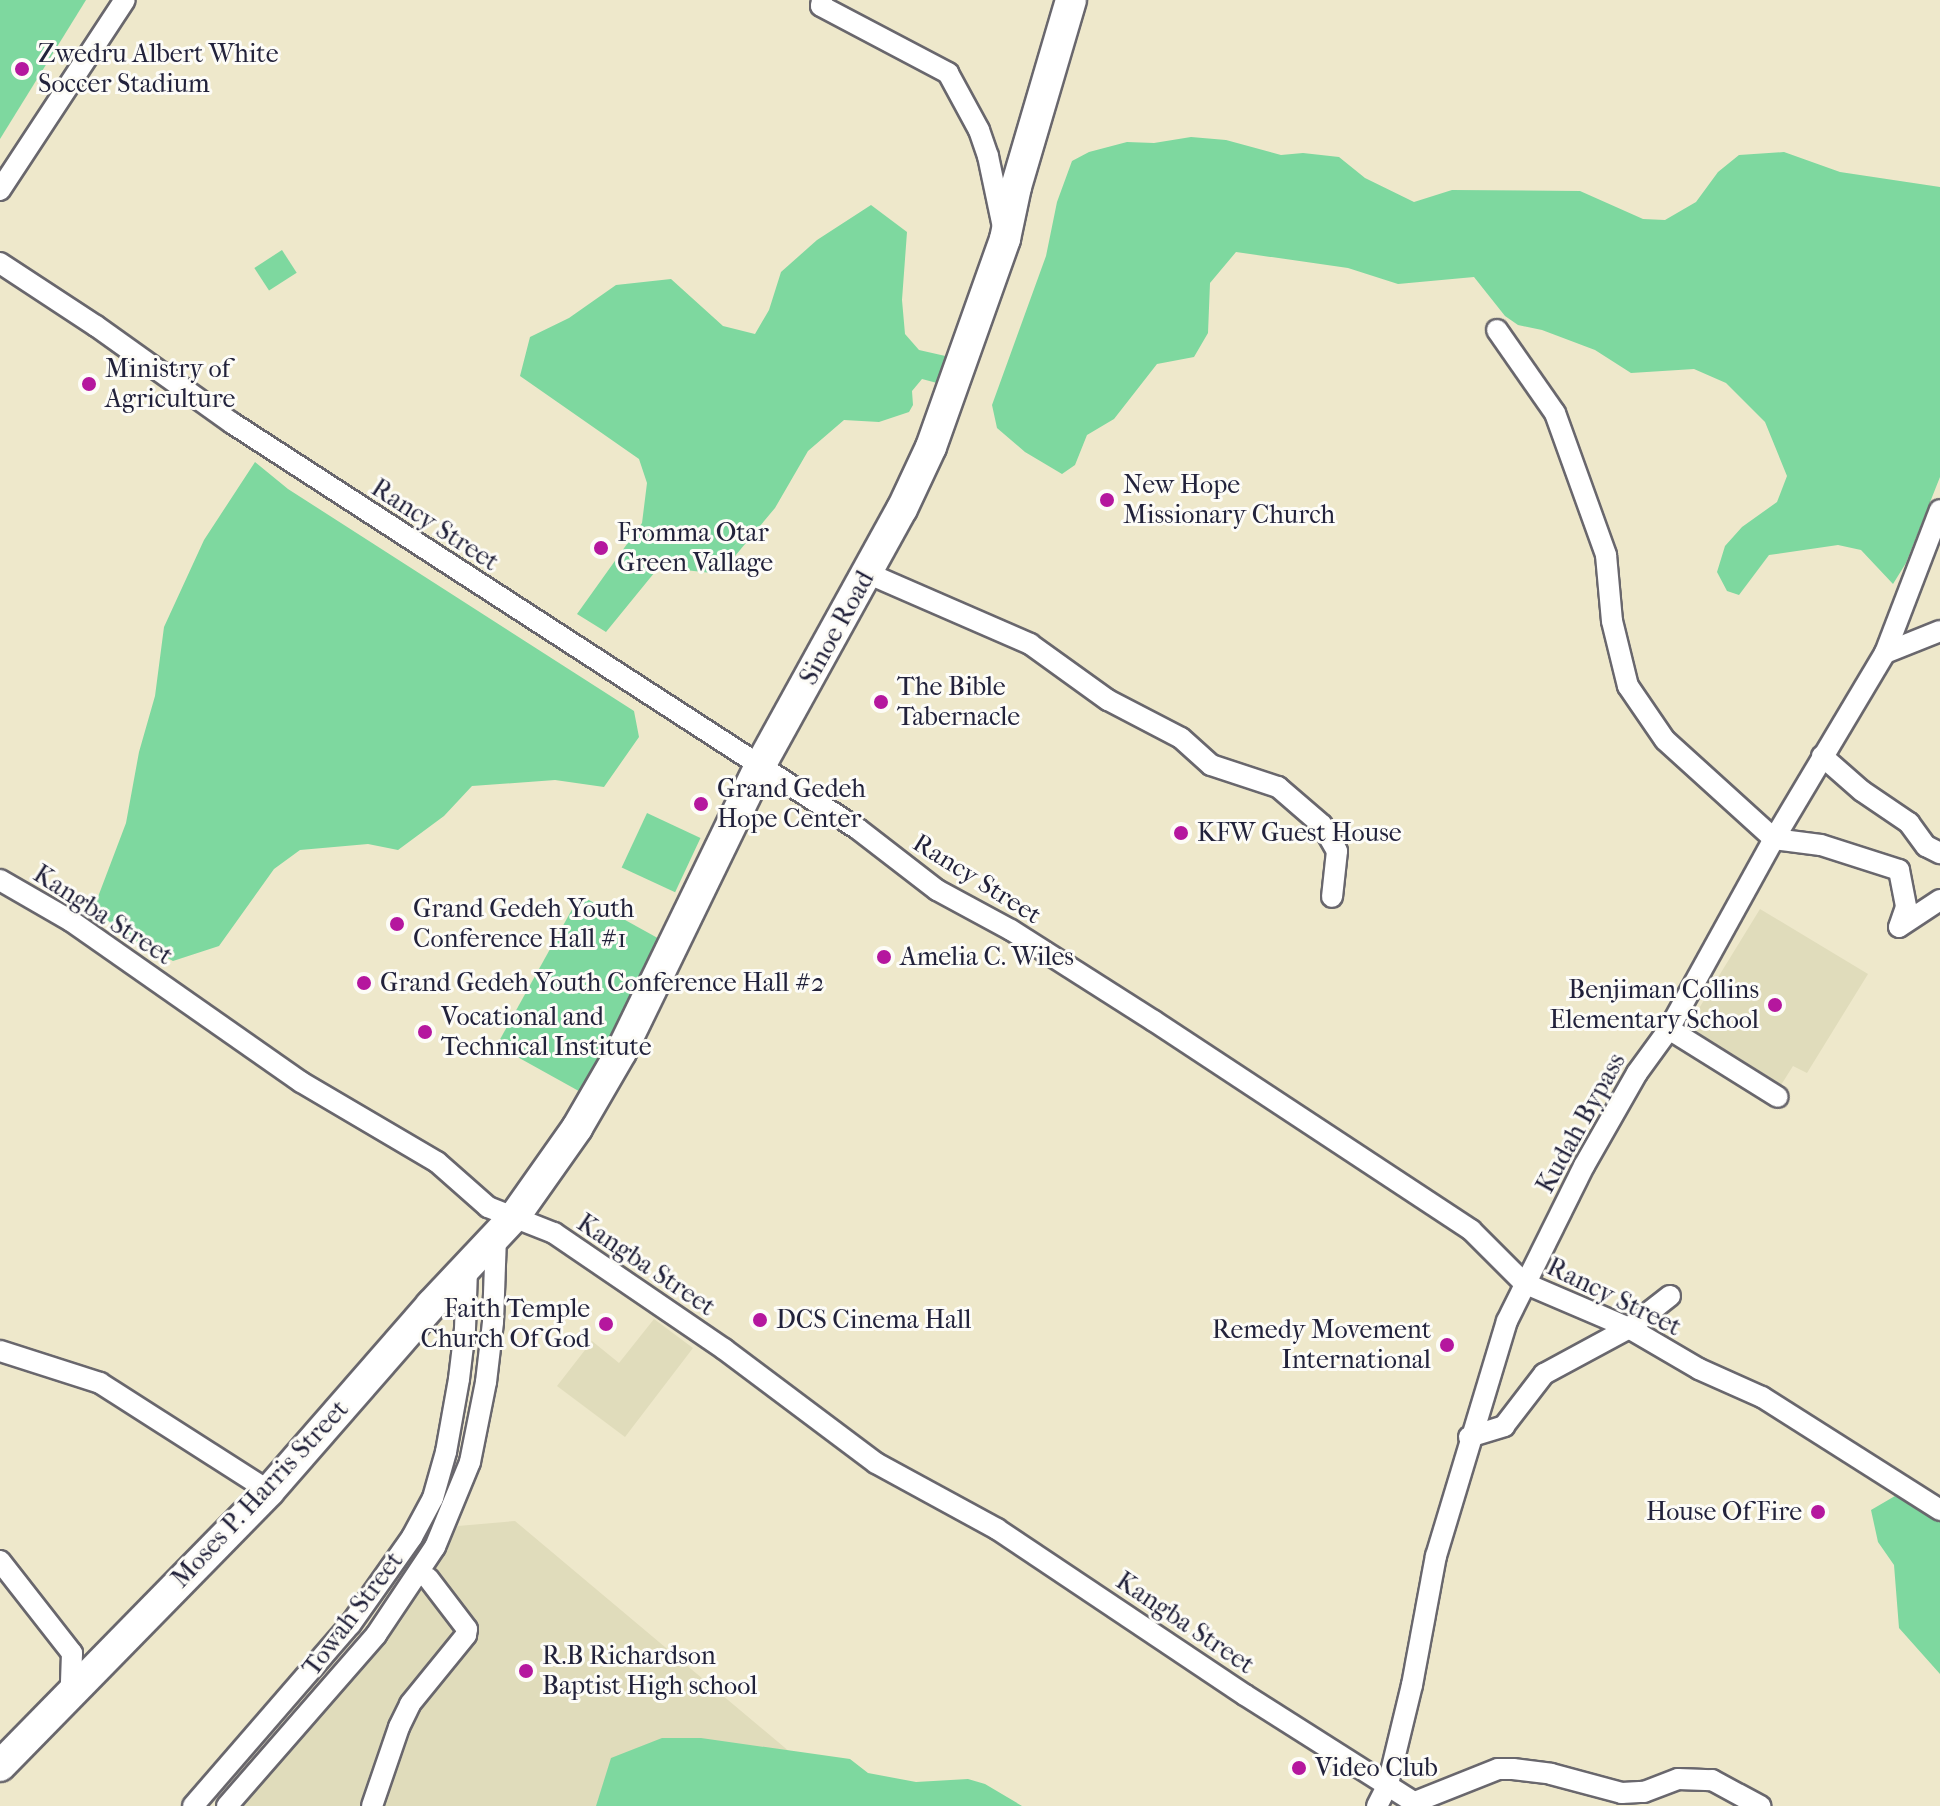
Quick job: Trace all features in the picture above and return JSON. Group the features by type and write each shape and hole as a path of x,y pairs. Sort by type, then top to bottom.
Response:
{"highway":[{"name":"Sinoe Road","path":"505,1226 569,1139 621,1052 761,764 867,573 931,447 1005,239 1071,0"},
{"name":"Moses P. Harris Street","path":"0,1766 269,1491 505,1226"}],"street":[{"path":"0,190 125,0"},
{"path":"822,0 821,6 948,73 979,130 988,156 1005,239"},
{"name":"Rancy Street","path":"0,263 96,326 224,418 761,764 858,829 937,890 1011,930 1471,1230 1524,1283 1629,1328 1699,1369 1762,1397 1940,1510"},
{"path":"1497,330 1555,413 1600,530 1606,555 1612,621 1628,686 1665,740 1774,839 1821,845 1839,854 1899,870 1906,907 1899,927 1940,900"},
{"name":"Kudah Bypass","path":"1377,1806 1388,1784 1412,1685 1436,1556 1469,1437 1507,1321 1524,1283 1637,1073 1669,1029 1774,839 1885,653 1940,510"},
{"path":"867,573 1030,644 1108,700 1181,738 1211,765 1278,787 1322,825 1337,851 1332,897"},
{"path":"1885,653 1940,631"},
{"path":"1822,756 1862,791 1909,823 1926,846 1940,853"},
{"name":"Kangba Street","path":"0,880 71,921 301,1082 437,1162 505,1226 554,1233 724,1349 876,1463 997,1529 1245,1695 1418,1804"},
{"path":"1669,1029 1778,1097"},
{"name":"Towah Street","path":"227,1806 376,1635 435,1547 470,1462 505,1226"},
{"name":"Towah Street","path":"193,1806 350,1625 412,1537 433,1498 446,1452 459,1379 467,1268"},
{"path":"1469,1437 1504,1426 1533,1384 1558,1363 1629,1328 1657,1310 1670,1296"},
{"path":"0,1351 100,1383 269,1491"},
{"path":"0,1561 72,1653 71,1691"},
{"path":"372,1806 410,1704 466,1635 467,1629 428,1578"},
{"path":"1418,1804 1498,1769 1513,1769 1551,1774 1622,1793 1644,1792 1678,1779 1712,1780 1760,1806"}],"shaded area":[{"name":"Benjiman Collins Elementary School","path":"1760,909 1868,974 1807,1073 1793,1066 1776,1093 1682,1036"},
{"path":"654,1319 693,1348 625,1437 557,1386 592,1341 619,1363"},
{"name":"R.B Richardson Baptist High school","path":"515,1521 828,1784 860,1806 239,1806 400,1623 458,1526"}],"green space":[{"name":"Zwedru Albert White Soccer Stadium","path":"0,0 86,0 0,139"},
{"path":"1191,137 1226,140 1281,155 1303,153 1339,157 1365,178 1414,202 1452,190 1580,191 1643,219 1665,220 1696,202 1718,172 1739,155 1784,152 1840,172 1940,187 1940,477 1906,563 1893,584 1861,550 1838,545 1769,555 1739,595 1727,591 1717,572 1725,546 1742,527 1777,502 1787,476 1765,422 1726,383 1694,369 1631,373 1595,350 1542,330 1518,325 1505,316 1474,277 1398,284 1348,268 1236,252 1210,283 1208,333 1194,357 1157,364 1114,419 1087,435 1075,465 1062,474 1025,452 997,428 992,405 1046,256 1057,202 1072,161 1089,152 1127,142 1154,143"},
{"path":"871,205 907,232 902,300 905,334 919,350 963,360 952,387 922,379 912,391 913,405 909,412 879,422 844,420 808,451 775,508 720,574 659,567 606,632 577,614 642,523 647,483 639,459 520,376 530,337 569,318 616,285 671,279 723,326 755,334 769,310 781,272 817,240"},
{"path":"282,250 297,273 269,291 254,268"},
{"path":"255,462 288,489 634,711 639,737 604,787 555,780 472,786 444,816 398,850 368,844 300,850 274,869 219,946 173,961 134,940 93,910 126,823 139,752 155,696 164,627 204,540"},
{"path":"647,813 700,838 675,892 622,867"},
{"path":"580,895 664,942 581,1092 497,1045"},
{"path":"1895,1496 1926,1507 1940,1517 1940,1674 1899,1628 1894,1565 1878,1542 1871,1510"},
{"path":"662,1738 701,1738 850,1759 868,1773 916,1782 968,1779 985,1784 1022,1806 596,1806 611,1758"}],"place":[{"name":"Zwedru Albert White Soccer Stadium","path":"22,69"},
{"name":"Ministry of Agriculture","path":"89,384"},
{"name":"New Hope Missionary Church","path":"1107,500"},
{"name":"Fromma Otar Green Vallage","path":"601,548"},
{"name":"The Bible Tabernacle","path":"881,702"},
{"name":"Grand Gedeh Hope Center","path":"701,804"},
{"name":"KFW Guest House","path":"1181,833"},
{"name":"Grand Gedeh Youth Conference Hall #1","path":"397,924"},
{"name":"Amelia C. Wiles","path":"884,957"},
{"name":"Grand Gedeh Youth Conference Hall #2","path":"364,983"},
{"name":"Benjiman Collins Elementary School","path":"1775,1005"},
{"name":"Vocational and Technical Institute","path":"425,1032"},
{"name":"DCS Cinema Hall","path":"760,1320"},
{"name":"Faith Temple Church Of God","path":"606,1324"},
{"name":"Remedy Movement International","path":"1447,1345"},
{"name":"House Of Fire","path":"1818,1512"},
{"name":"R.B Richardson Baptist High school","path":"526,1671"},
{"name":"Video Club","path":"1299,1768"}]}
